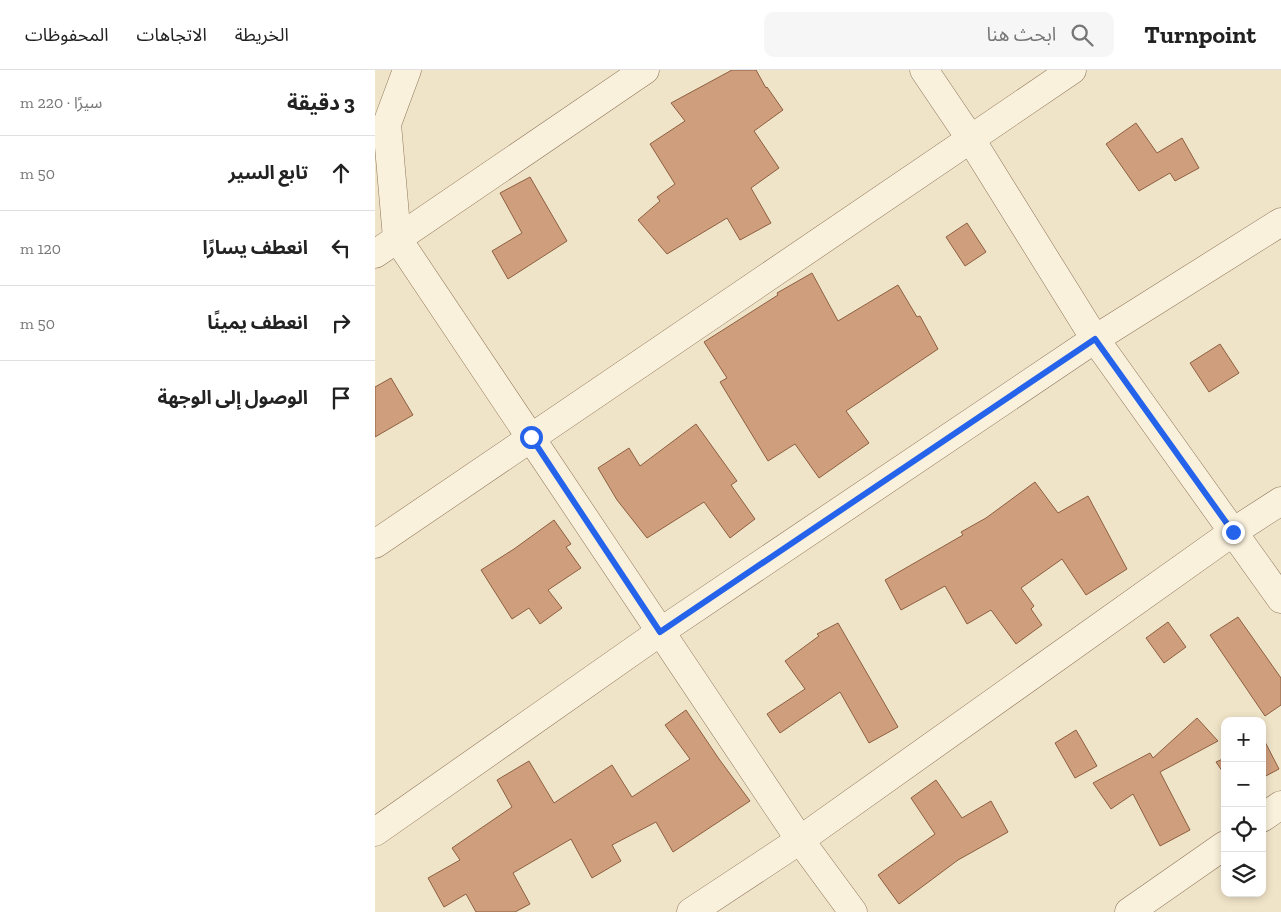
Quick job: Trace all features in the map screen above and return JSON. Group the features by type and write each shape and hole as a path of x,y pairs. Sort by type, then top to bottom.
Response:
{"street":[{"path":"407,70 387,124 397,238 800,840 853,912"},
{"path":"375,254 645,70"},
{"path":"924,70 970,138 1095,339 1281,599"},
{"path":"375,544 1072,70"},
{"path":"375,832 660,632 1095,339 1281,222"},
{"path":"691,912 800,840 1233,532 1281,501"},
{"path":"1266,815 1281,805"},
{"path":"1129,912 1221,848"}],"building":[{"path":"732,70 756,70 766,88 783,110 754,131 779,168 751,188 771,223 740,240 727,218 667,254 638,220 660,201 657,197 675,184 650,144 685,121 671,103"},
{"path":"1136,123 1157,153 1182,138 1199,168 1175,181 1170,173 1139,191 1106,144"},
{"path":"530,177 567,241 508,279 492,251 522,233 500,193"},
{"path":"967,223 986,252 965,266 946,237"},
{"path":"812,273 838,321 898,285 917,317 920,316 938,349 846,411 869,443 819,478 795,444 768,461 720,382 727,378 704,342 778,295 777,293"},
{"path":"1220,344 1239,373 1209,392 1190,363"},
{"path":"391,378 413,415 375,437 375,387"},
{"path":"696,424 737,481 731,485 755,519 730,538 704,502 647,538 617,500 598,468 629,448 640,466"},
{"path":"1035,482 1058,513 1088,496 1127,569 1086,595 1062,559 1021,588 1034,606 1031,609 1042,625 1016,644 991,610 967,624 945,586 901,610 885,580 963,535 961,532 986,518"},
{"path":"554,520 571,544 566,547 581,568 548,590 562,608 540,624 529,608 512,619 481,570"},
{"path":"1238,617 1281,678 1281,705 1265,716 1210,635"},
{"path":"1168,622 1186,647 1164,663 1146,638"},
{"path":"838,623 898,727 869,743 840,692 780,733 767,714 805,689 785,661 819,636 817,634"},
{"path":"686,710 750,801 673,852 656,822 612,845 621,861 592,878 571,839 513,873 530,904 515,912 476,912 466,894 444,907 428,878 460,860 452,848 512,807 497,780 529,761 554,803 612,765 632,797 690,759 665,725"},
{"path":"1197,718 1218,741 1160,772 1190,830 1160,846 1133,794 1111,809 1093,783 1150,753 1153,758"},
{"path":"1076,730 1097,766 1075,778 1055,743"},
{"path":"1266,744 1279,769 1266,776"},
{"path":"1221,760 1221,769 1216,762"},
{"path":"936,780 962,818 991,801 1008,832 958,860 899,904 878,875 935,834 911,798"}],"route":[{"path":"531,437 660,632 1095,339 1233,532"}]}
